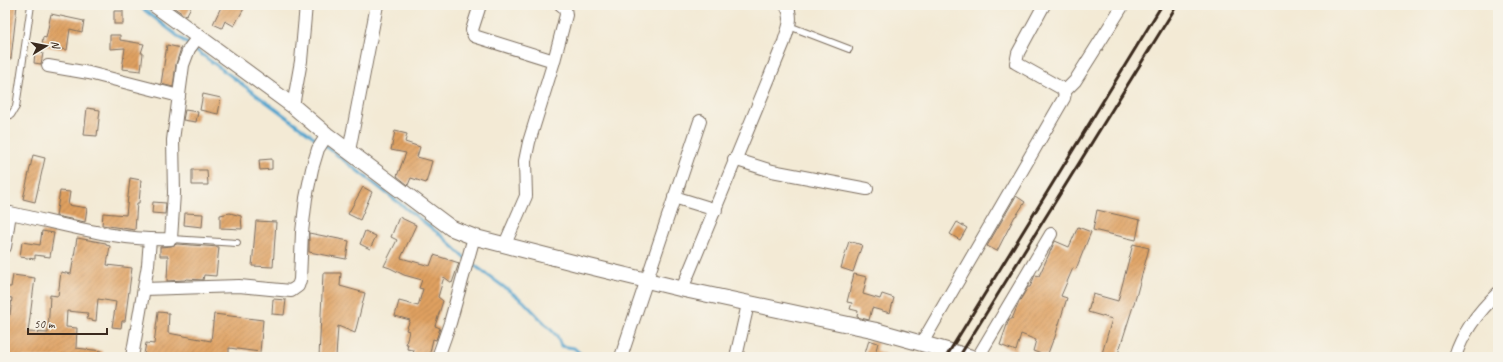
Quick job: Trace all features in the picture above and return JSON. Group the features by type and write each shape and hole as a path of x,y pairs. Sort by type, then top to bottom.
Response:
{"street":[{"path":"155,5 293,106 326,137 349,152 451,228 474,237 647,281 814,317 922,343 938,353 970,357"},
{"path":"293,106 301,61 306,5"},
{"path":"349,152 377,5"},
{"path":"480,5 472,30 474,36 554,61"},
{"path":"682,289 716,210 734,159 782,46 791,21 786,5"},
{"path":"922,343 1064,98 1064,92 1061,88 1016,63 1018,53 1044,5"},
{"path":"1064,92 1075,81 1123,5"},
{"path":"505,244 526,196 525,161 529,142 554,61 566,15 564,6"},
{"path":"5,246 8,212 59,224 150,239 171,239 174,193 173,140 183,64 189,50 198,37"},
{"path":"48,66 89,73 179,96"},
{"path":"621,357 700,121"},
{"path":"144,289 239,286 291,291 295,289 300,280 302,232 306,198 318,149 326,137"},
{"path":"734,159 772,171 867,189"},
{"path":"674,197 716,210"},
{"path":"978,357 1052,234"},
{"path":"438,357 474,237"},
{"path":"132,357 144,289 150,239"},
{"path":"1455,357 1467,329 1485,306 1498,293"},
{"path":"736,357 748,304"}],"lane":[{"path":"5,117 11,115 16,108 31,5"},
{"path":"789,26 849,49"},
{"path":"171,239 237,243"}],"building":[{"path":"5,5 17,5 11,59 5,58"},
{"path":"170,5 192,5 186,16"},
{"path":"222,5 246,5 234,26 225,21 222,28 213,24"},
{"path":"114,11 123,11 123,24 114,24"},
{"path":"51,14 84,21 82,32 70,29 67,50 42,46 43,37 46,38"},
{"path":"110,35 120,35 120,40 144,44 141,53 143,53 141,71 122,69 125,48 110,49"},
{"path":"167,45 181,48 176,64 173,87 161,84"},
{"path":"35,52 43,53 41,64 34,63"},
{"path":"203,94 221,98 218,114 200,110"},
{"path":"87,108 100,110 97,136 84,135"},
{"path":"185,110 198,112 196,122 183,120"},
{"path":"395,131 407,134 405,142 420,147 417,157 432,161 426,183 411,178 408,185 397,176 406,153 391,150"},
{"path":"33,155 45,158 35,202 23,199"},
{"path":"272,159 272,169 260,170 259,160"},
{"path":"192,170 207,170 208,185 192,185"},
{"path":"130,178 141,180 139,203 137,203 135,230 102,225 103,213 126,215"},
{"path":"363,187 372,192 360,220 348,214"},
{"path":"60,191 70,192 68,205 87,208 85,222 56,216"},
{"path":"1016,196 1025,202 1015,216 997,251 987,246"},
{"path":"153,202 166,203 165,214 152,213"},
{"path":"1097,210 1140,220 1136,240 1093,230"},
{"path":"185,213 203,214 202,227 184,225"},
{"path":"230,213 241,216 242,229 220,228 220,215"},
{"path":"399,217 416,225 401,258 430,266 434,255 459,263 452,283 444,277 438,297 443,301 435,326 440,328 436,340 433,339 429,357 412,357 414,350 407,349 408,344 406,344 409,331 406,330 410,320 395,316 399,301 418,306 423,289 419,288 422,280 404,275 384,266 397,240 391,237"},
{"path":"256,221 276,222 273,267 252,266"},
{"path":"957,222 967,228 960,240 950,234"},
{"path":"1078,227 1091,232 1076,269 1073,268 1061,296 1067,298 1054,340 1047,356 1033,351 1036,340 1021,334 1016,351 1000,345 1009,319 1012,319 1019,302 1028,287 1030,287 1035,275 1039,276 1055,241 1069,247"},
{"path":"42,231 54,233 50,257 35,255 35,259 20,257 22,242 40,245"},
{"path":"365,231 376,236 370,249 360,244"},
{"path":"309,233 349,241 346,259 309,252"},
{"path":"77,238 106,243 106,245 110,246 107,265 132,268 125,321 122,321 121,328 112,327 116,302 98,299 96,321 87,319 88,313 67,311 66,327 77,328 76,348 102,351 102,357 5,357 5,314 10,315 12,298 5,297 5,287 11,287 13,275 35,278 28,332 48,333 50,295 58,296 61,272 71,274"},
{"path":"849,241 862,245 853,272 841,268"},
{"path":"177,244 219,247 216,276 204,275 203,280 186,279 167,281 168,256 160,256 160,247"},
{"path":"1133,244 1149,248 1136,297 1117,357 1101,357 1112,319 1088,312 1093,294 1118,301"},
{"path":"323,273 341,273 340,286 365,293 355,333 338,326 336,357 319,357"},
{"path":"854,274 867,277 863,294 880,299 882,294 894,298 890,313 872,308 869,320 857,317 858,311 850,309 852,303 847,302"},
{"path":"273,299 286,300 284,315 272,314"},
{"path":"158,312 169,313 168,333 211,341 214,314 263,320 260,352 229,348 229,357 159,357 144,354 146,343 154,344"},
{"path":"869,340 878,343 876,350 891,357 864,357"}],"waterway":[{"path":"138,5 189,45"},
{"path":"193,48 319,141"},
{"path":"323,144 443,237 465,258"},
{"path":"470,262 523,301 557,336 561,346 574,348 584,357"}],"railway":[{"path":"946,357 1162,5"},
{"path":"959,357 1177,5"}]}
